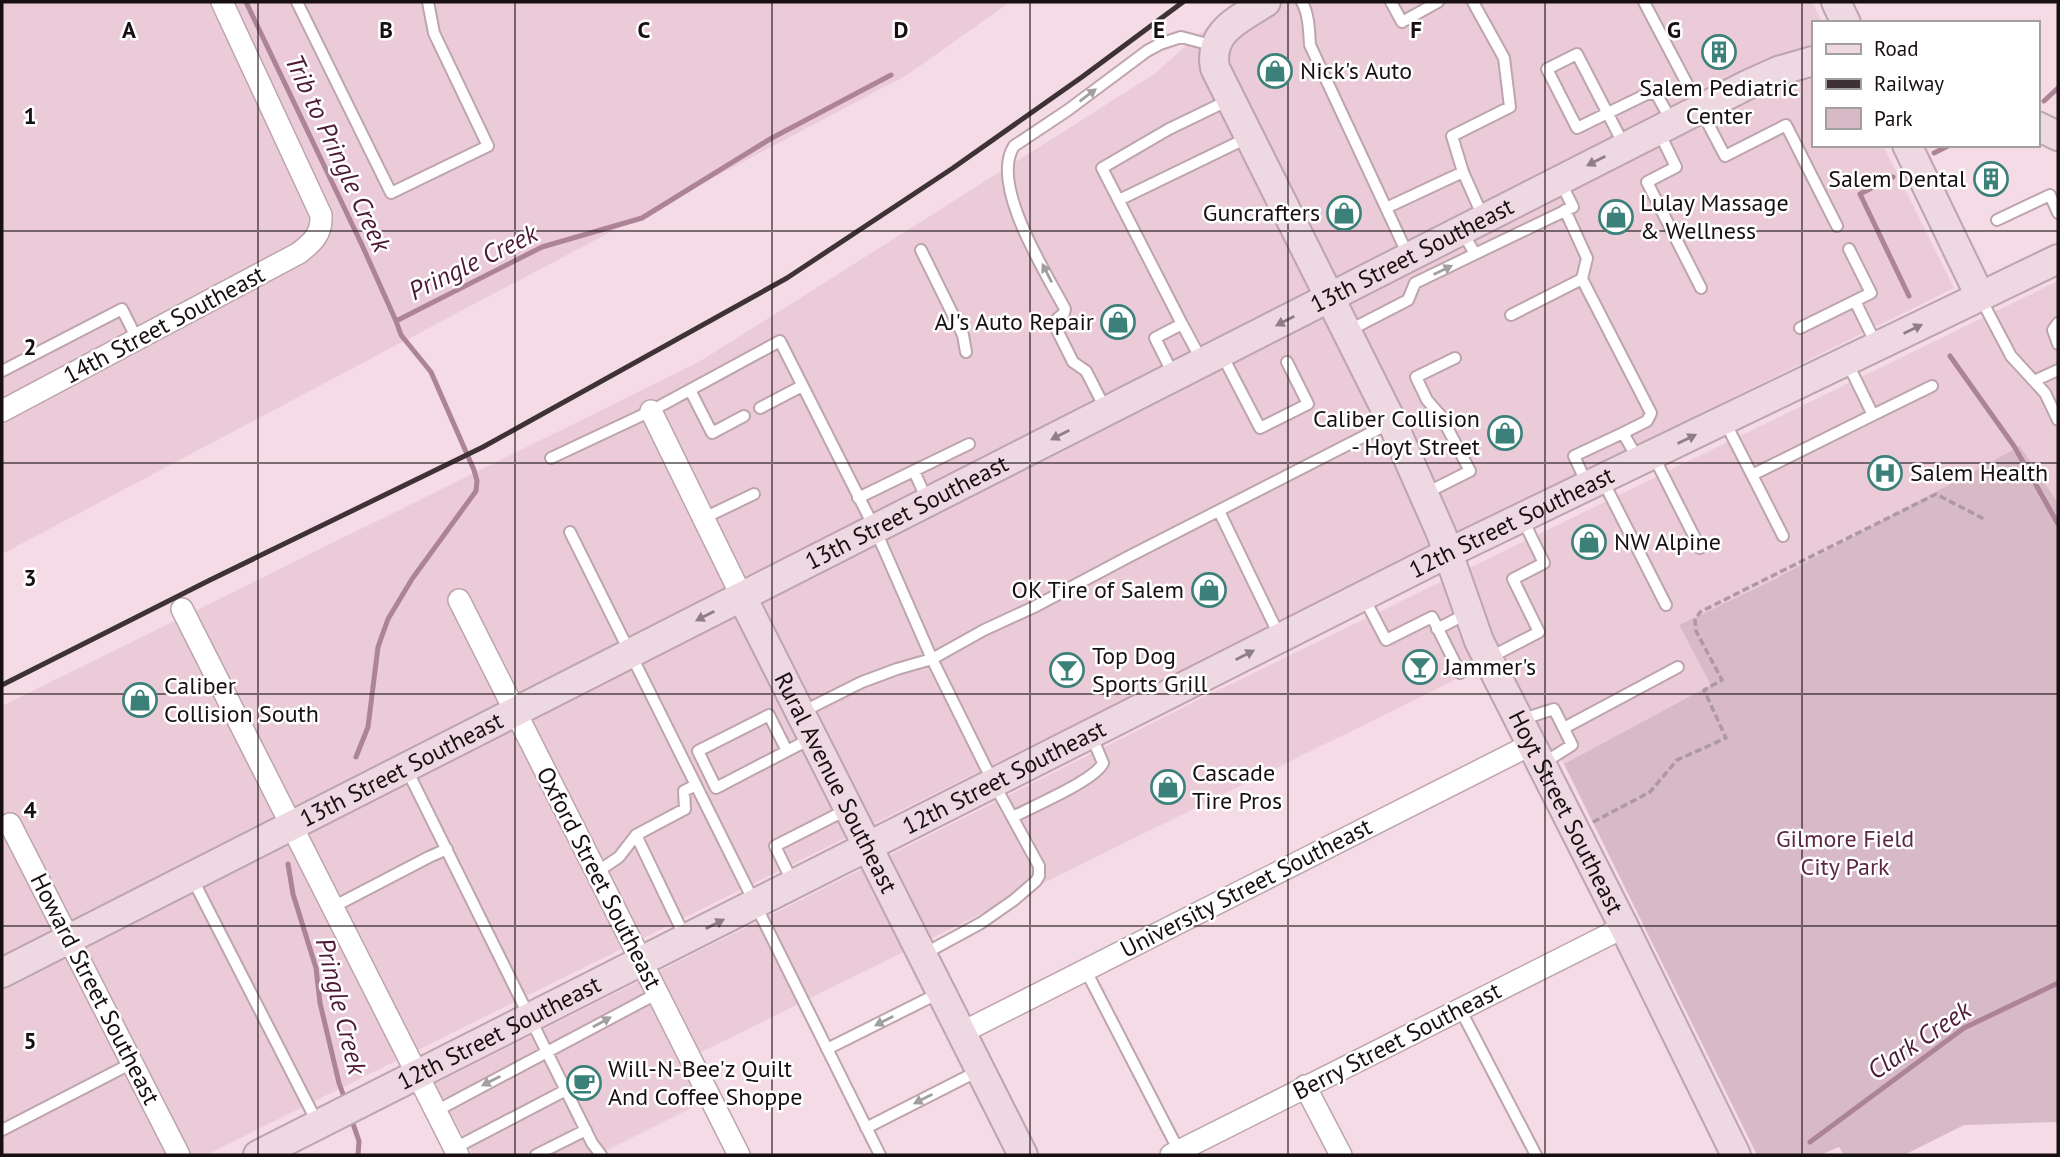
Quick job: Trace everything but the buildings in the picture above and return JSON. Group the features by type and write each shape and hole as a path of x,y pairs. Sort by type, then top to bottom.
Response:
{"main road":[{"path":"1215,46 1229,26 1266,2"},
{"path":"1836,2 1845,21"},
{"name":"Hoyt Street Southeast","path":"1215,46 1215,68 1392,422 1424,494 1488,658 1736,1155"},
{"name":"13th Street Southeast","path":"2,973 1409,257 1474,234 1559,180 1700,108 1778,71 1812,61"},
{"path":"2039,127 2058,136"},
{"path":"1908,147 1980,296"},
{"name":"12th Street Southeast","path":"258,1155 1448,553 2058,259"},
{"name":"Rural Avenue Southeast","path":"742,597 1023,1155"}],"street":[{"name":"14th Street Southeast","path":"2,411 299,253 313,243 320,232 321,215 222,2"},
{"name":"Rural Avenue Southeast","path":"651,411 742,597"},
{"name":"Oxford Street Southeast","path":"459,600 739,1155"},
{"path":"182,609 457,1152"},
{"name":"University Street Southeast","path":"961,1033 1531,743"},
{"name":"Howard Street Southeast","path":"9,832 70,939 179,1155"},
{"name":"Berry Street Southeast","path":"1177,1154 1305,1086 1624,927"},
{"path":"1305,1086 1340,1155"}],"lane":[{"path":"297,2 391,194 488,146 434,33 428,2"},
{"path":"1302,2 1306,9 1310,45 1409,257"},
{"path":"1391,2 1402,22 1438,2"},
{"path":"1474,2 1504,58 1510,107 1452,136 1463,172 1474,234"},
{"path":"1644,2 1725,156 1786,125 1837,226"},
{"path":"1106,411 1086,371 1073,362 1055,326 1056,320 1065,313 1065,309 1016,213 1009,177 1009,154 1014,146 1147,51 1181,37 1215,46"},
{"path":"1625,147 1608,113 1577,54 1547,69 1577,128 1608,113 1649,93 1657,95 1676,167 1647,182 1701,288"},
{"path":"1230,99 1169,129 1102,168 1182,324 1212,358 1260,428 1308,404 1287,362"},
{"path":"1119,200 1249,137"},
{"path":"1386,208 1463,172"},
{"path":"1348,331 1408,300 1415,283 1474,234 1573,207 1559,180"},
{"path":"1997,220 2050,195 2058,213"},
{"path":"1565,210 1587,257 1582,279 1651,413 1647,421 1574,456 1595,483 1666,605"},
{"path":"1800,328 1871,293 1849,249"},
{"path":"921,250 963,335 966,352"},
{"path":"1511,315 1582,279"},
{"path":"1980,296 2011,356 2045,393 2058,420"},
{"path":"1856,301 1877,346"},
{"path":"2,371 122,309 137,339"},
{"path":"2058,323 2053,330 2058,344"},
{"path":"1175,377 1155,338 1182,324"},
{"path":"551,458 651,411 780,341 875,529 932,659 993,782 1039,866 1036,881 1014,900 981,923 922,955"},
{"path":"1424,494 1470,471 1441,416 1427,400 1416,377 1455,358"},
{"path":"1847,361 1873,415"},
{"path":"2034,381 2058,370"},
{"path":"760,408 802,386"},
{"path":"1752,475 1931,386"},
{"path":"690,390 712,433 744,416"},
{"path":"1724,421 1783,536"},
{"path":"787,751 769,715 698,751 716,788 787,751 807,725 862,682 932,659 1392,422"},
{"path":"1623,433 1646,458 1700,548"},
{"path":"858,498 969,444"},
{"path":"914,471 928,502"},
{"path":"704,518 754,494"},
{"path":"1219,511 1280,637"},
{"path":"1363,596 1386,640 1432,617 1460,673 1539,632 1513,579 1544,563 1522,518"},
{"path":"570,532 880,1155"},
{"path":"1437,629 1468,612"},
{"path":"1564,728 1678,667"},
{"path":"1554,709 1572,745 1531,743 1554,709"},
{"path":"1013,817 1100,770 1103,763 1090,733"},
{"path":"406,768 586,1130 601,1155"},
{"path":"597,872 619,857 636,835 685,808 684,791 696,785"},
{"path":"793,883 775,846 849,809"},
{"path":"636,835 686,939"},
{"path":"333,907 447,849"},
{"path":"191,877 326,1121"},
{"path":"1085,970 1177,1154"},
{"path":"827,1049 941,992"},
{"path":"436,1111 658,993"},
{"path":"1460,1009 1536,1155"},
{"path":"2,1130 132,1063"},
{"path":"866,1128 980,1070"},
{"path":"457,1152 566,1090"},
{"path":"537,1155 586,1130"}],"path":[{"path":"1576,831 1650,792 1677,760 1726,738 1703,690 1722,680 1696,631 1695,620 1700,611 1936,494 1984,519"}],"shaded area":[{"path":"2,2 1010,2 907,75 2,554"},
{"path":"1236,2 1812,2 1822,21 1812,21 1812,147 1884,147 1954,288 206,1155 2,1155 2,706 699,362 1153,75"},
{"path":"2058,281 2058,503 2020,446 1773,580 1679,625 1712,685 1564,764 1473,671 697,1054 719,1094 597,1155 473,1155 435,1084 1198,700"}],"green space":[{"name":"Gilmore Field City Park","path":"2020,446 2058,503 2058,1122 1964,1125 1904,1155 1844,1155 1839,1147 1820,1155 1757,1155 1564,764 1711,685 1679,625 1773,580"}],"waterway":[{"name":"Trib to Pringle Creek","path":"246,2 396,321"},
{"name":"Pringle Creek","path":"356,757 368,727 378,647 388,619 412,579 476,491 477,481 431,372 401,335 396,321 542,247 642,218 770,139 891,75"},
{"name":"Clark Creek","path":"2044,101 2058,88"},
{"name":"Clark Creek","path":"1934,153 1946,147"},
{"name":"Clark Creek","path":"1893,177 1860,194 1909,296"},
{"name":"Clark Creek","path":"1950,356 2014,446 2058,524"},
{"name":"Pringle Creek","path":"288,864 293,894 316,968 320,1003 346,1102"},
{"name":"Clark Creek","path":"1810,1142 1964,1028 2058,983"},
{"name":"Pringle Creek","path":"351,1118 359,1141 358,1155"}],"railway":[{"path":"2,685 483,447 787,278 953,168 1183,2"}],"place":[{"name":"Salem Pediatric Center","path":"1719,52"},
{"name":"Nick's Auto","path":"1275,71"},
{"name":"Salem Dental","path":"1991,179"},
{"name":"Guncrafters","path":"1344,213"},
{"name":"Lulay Massage & Wellness","path":"1616,217"},
{"name":"AJ's Auto Repair","path":"1118,322"},
{"name":"Caliber Collision - Hoyt Street","path":"1505,433"},
{"name":"Salem Health","path":"1885,473"},
{"name":"NW Alpine","path":"1589,542"},
{"name":"OK Tire of Salem","path":"1209,590"},
{"name":"Jammer's","path":"1420,667"},
{"name":"Top Dog Sports Grill","path":"1067,670"},
{"name":"Caliber Collision South","path":"140,700"},
{"name":"Cascade Tire Pros","path":"1168,787"},
{"name":"Will-N-Bee'z Quilt And Coffee Shoppe","path":"584,1083"}]}
